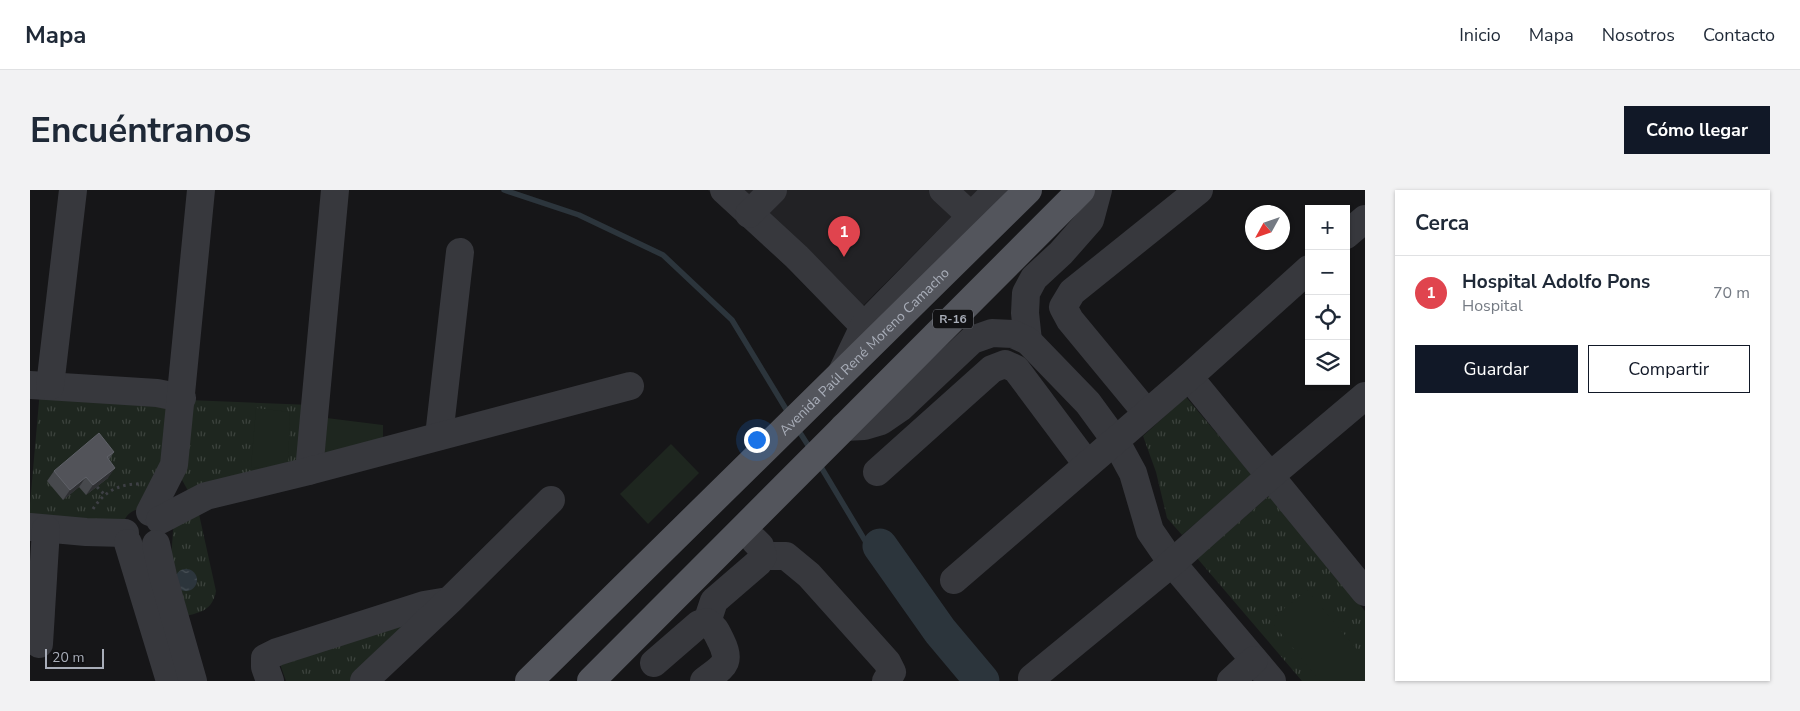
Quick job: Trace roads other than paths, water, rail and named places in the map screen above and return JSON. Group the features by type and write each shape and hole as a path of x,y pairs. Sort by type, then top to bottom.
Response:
{"main road":[{"name":"Avenida Paúl René Moreno Camacho","path":"530,681 1028,190"},
{"name":"R-16","path":"591,681 1081,190"}],"street":[{"path":"73,190 40,385 157,392 182,398"},
{"path":"39,644 38,528 87,532 126,538 137,548 144,549 157,516 174,465 202,190"},
{"path":"309,471 335,190"},
{"path":"724,190 797,257 864,326"},
{"path":"749,214 774,190"},
{"path":"943,190 971,216"},
{"path":"842,372 864,326 997,190"},
{"path":"1028,341 1025,313 1026,293 1034,278 1061,253 1090,220 1098,190"},
{"path":"1146,412 1070,320 1063,307 1072,292 1199,190"},
{"path":"1350,232 1365,219"},
{"path":"439,436 460,252"},
{"path":"954,580 1305,273"},
{"path":"844,427 864,426 881,420 900,408 972,340 992,333 1012,334 1028,341 1088,403 1115,440 1133,473 1150,531 1172,563 1272,681"},
{"path":"876,472 992,369 1005,364 1016,370 1087,464"},
{"path":"1188,377 1270,476 1356,564 1365,592"},
{"path":"170,681 126,538 126,523 135,512 143,510 157,516 206,496 309,471 630,386"},
{"path":"1032,678 1172,563 1270,476 1365,396"},
{"path":"364,681 450,600 551,500"},
{"path":"157,516 163,576 193,681"},
{"path":"707,622 714,601 758,563 762,556 760,546 743,529"},
{"path":"762,556 786,556 809,575 887,662 892,672 886,681"},
{"path":"270,681 265,667 265,658 277,652 424,605 450,600"},
{"path":"656,672 699,624 707,622 714,626 727,653 726,661 722,666 704,681"},
{"path":"644,629 656,672"},
{"path":"1231,681 1254,660"}],"water":[{"path":"186,569 194,572 197,580 194,588 186,591 178,588 175,580 178,572"}],"waterway":[{"path":"504,190 579,215 663,255 732,320 789,414"},
{"path":"797,428 811,450"},
{"path":"818,462 897,594 967,681"},
{"path":"880,546 940,631 982,681"}],"place":[{"name":"Hospital Adolfo Pons","path":"844,257"}]}
